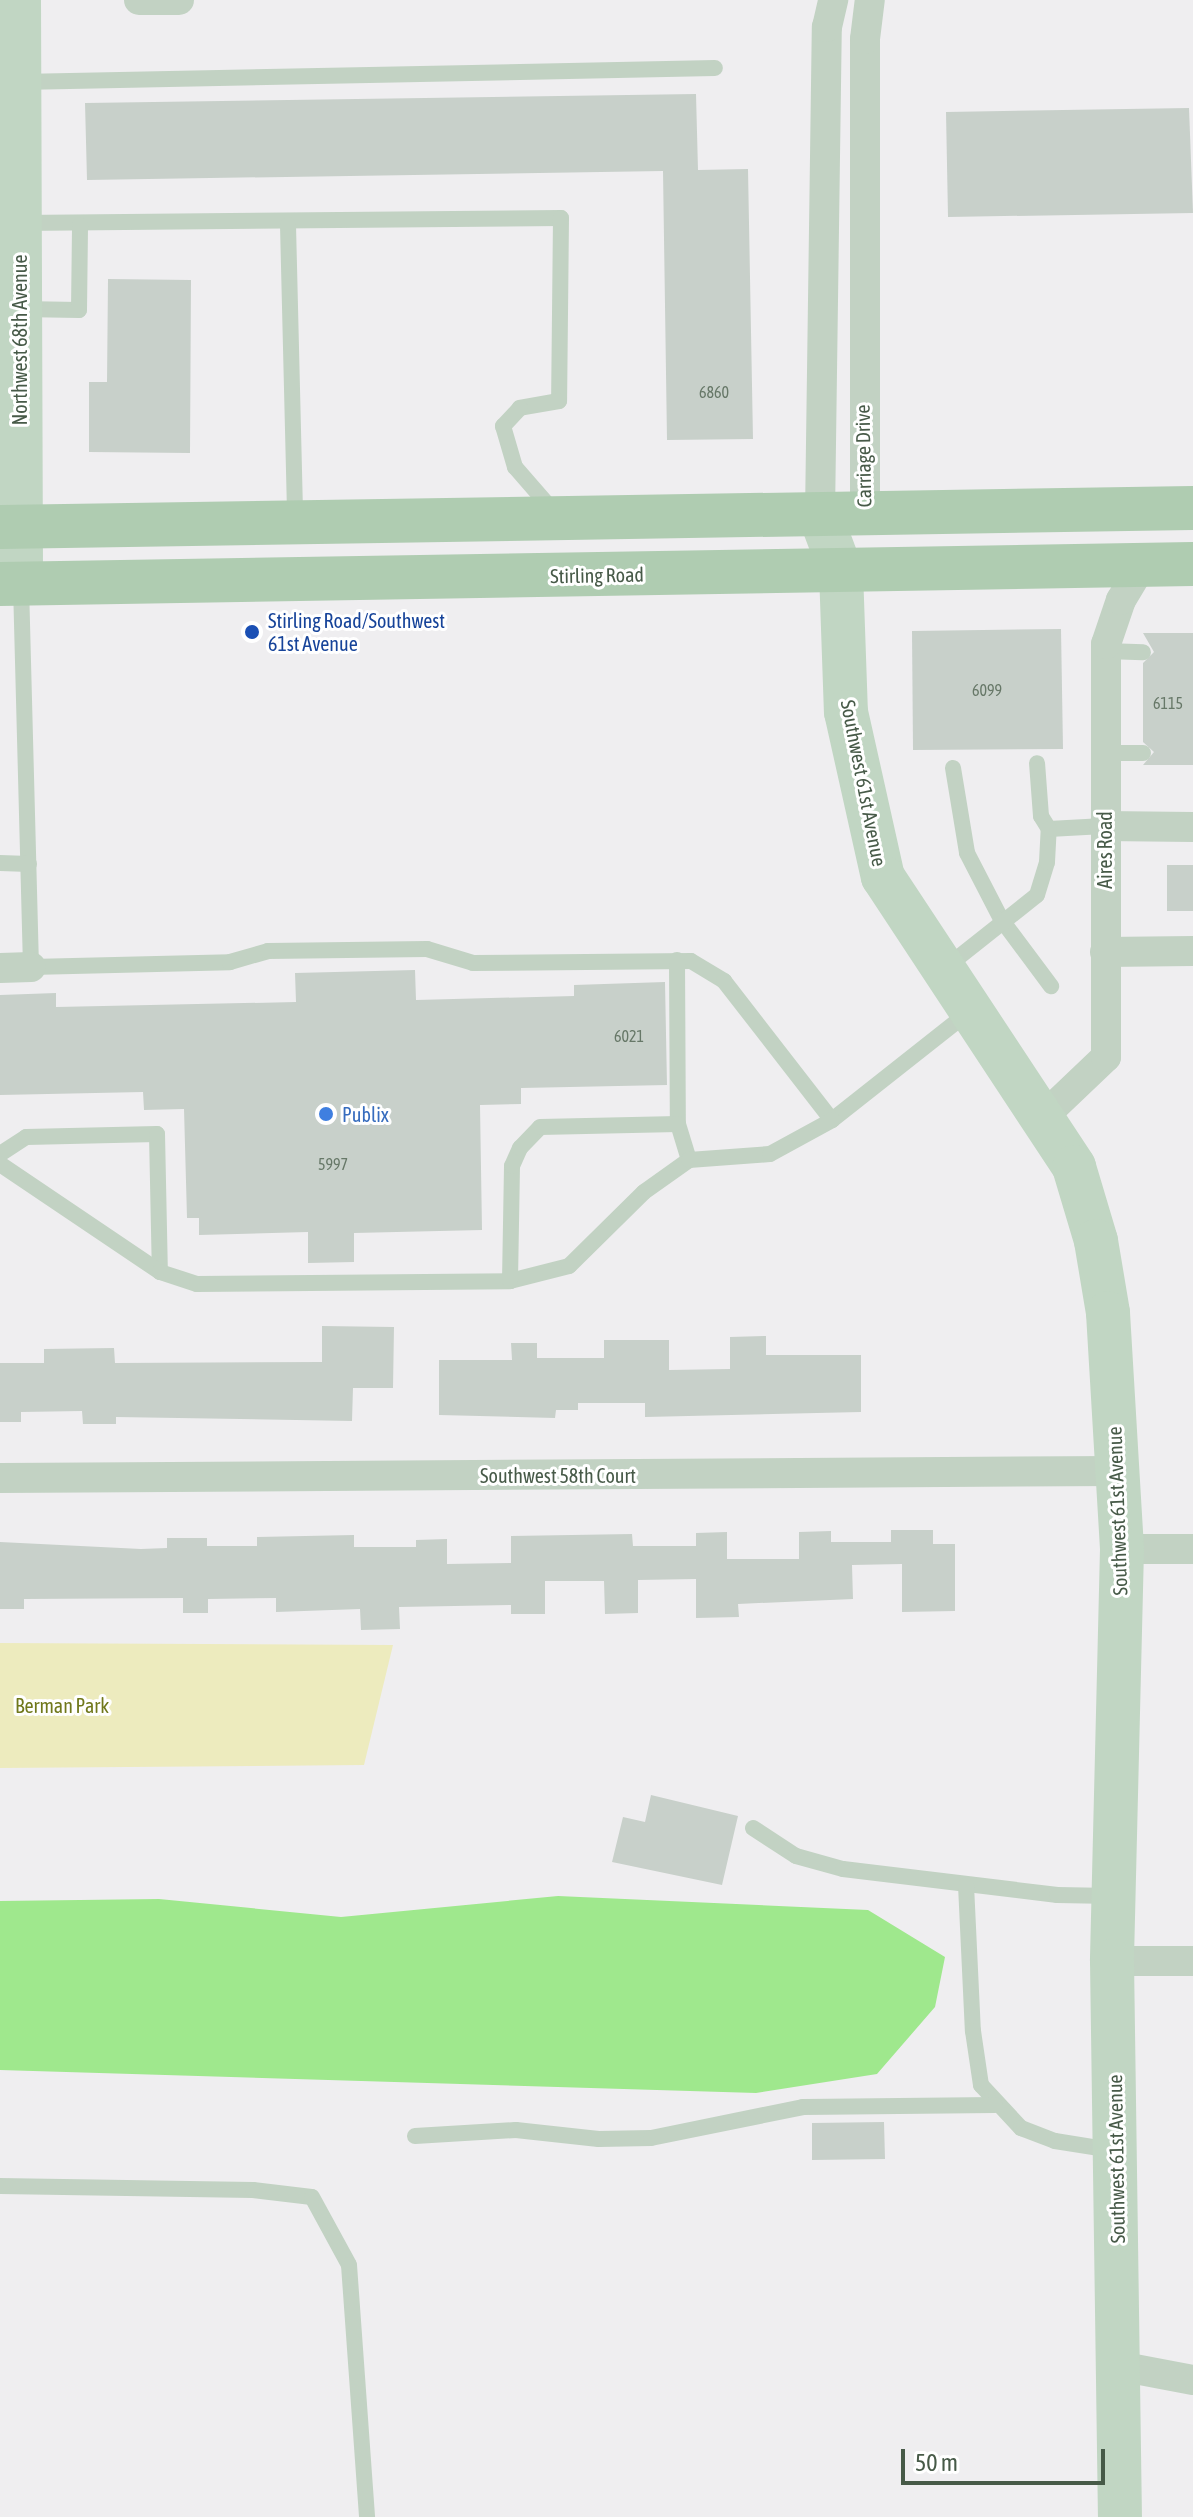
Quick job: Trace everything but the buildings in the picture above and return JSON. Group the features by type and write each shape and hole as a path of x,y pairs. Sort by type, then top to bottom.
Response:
{"main road":[{"path":"10,527 1193,508"},
{"name":"Stirling Road","path":"10,584 1193,564"}],"street":[{"path":"139,0 179,0"},
{"name":"Carriage Drive","path":"833,0 827,27 820,515 841,571"},
{"name":"Carriage Drive","path":"841,571 865,514 862,397 865,39 870,0"},
{"name":"Northwest 68th Avenue","path":"10,584 19,309 12,196 18,82 12,2"},
{"path":"824,396 862,397"},
{"name":"Aires Road","path":"1043,1117 1106,1057 1106,651 1121,600 1142,565"},
{"name":"Southwest 61st Avenue","path":"841,571 846,712 883,877 1074,1167 1096,1241 1108,1313 1122,1549 1112,1961 1120,2517"},
{"path":"1104,826 1193,827"},
{"path":"1105,952 1193,951"},
{"path":"0,968 31,967"},
{"name":"Southwest 58th Court","path":"0,1478 1117,1471"},
{"path":"1122,1549 1193,1549"},
{"path":"1112,1961 1193,1961"},
{"path":"1119,2366 1193,2380"}],"lane":[{"path":"18,82 715,68"},
{"path":"12,196 80,225 288,225 561,218 559,401 520,408 503,426 515,467 559,519"},
{"path":"19,309 79,310 80,225"},
{"path":"288,225 295,523"},
{"path":"10,584 29,864 31,967 230,962 268,951 427,949 473,963 691,961 724,981 832,1120"},
{"path":"1106,651 1143,652"},
{"path":"1105,753 1143,753"},
{"path":"943,969 1001,919 1037,895 1047,862 1049,829 1041,816 1037,763"},
{"path":"953,768 967,853 1001,919 1051,986"},
{"path":"1049,829 1104,826"},
{"path":"0,863 29,864"},
{"path":"677,960 678,1124 689,1160"},
{"path":"0,1164 160,1272 197,1284 510,1281 569,1266 644,1192 689,1160 770,1154 832,1120 971,1010"},
{"path":"510,1281 512,1166 520,1148 540,1127 678,1124"},
{"path":"0,1154 26,1137 157,1134 160,1272"},
{"path":"753,1828 796,1856 831,1866 966,1885 1114,1896"},
{"path":"966,1885 973,2031 981,2085 995,2105 1021,2128 1055,2141 1116,2150"},
{"path":"415,2136 516,2130 599,2139 651,2138 803,2107 995,2105"},
{"path":"0,2186 253,2190 312,2197 349,2265 367,2517"}],"green space":[{"name":"Berman Park","path":"0,1643 393,1645 364,1765 0,1768"}],"shaded area":[{"path":"558,1896 868,1910 945,1957 935,2007 877,2074 756,2093 0,2070 0,1901 159,1899 341,1917"}],"place":[{"name":"Stirling Road/Southwest 61st Avenue","path":"252,632"},
{"name":"Publix","path":"326,1114"}]}
